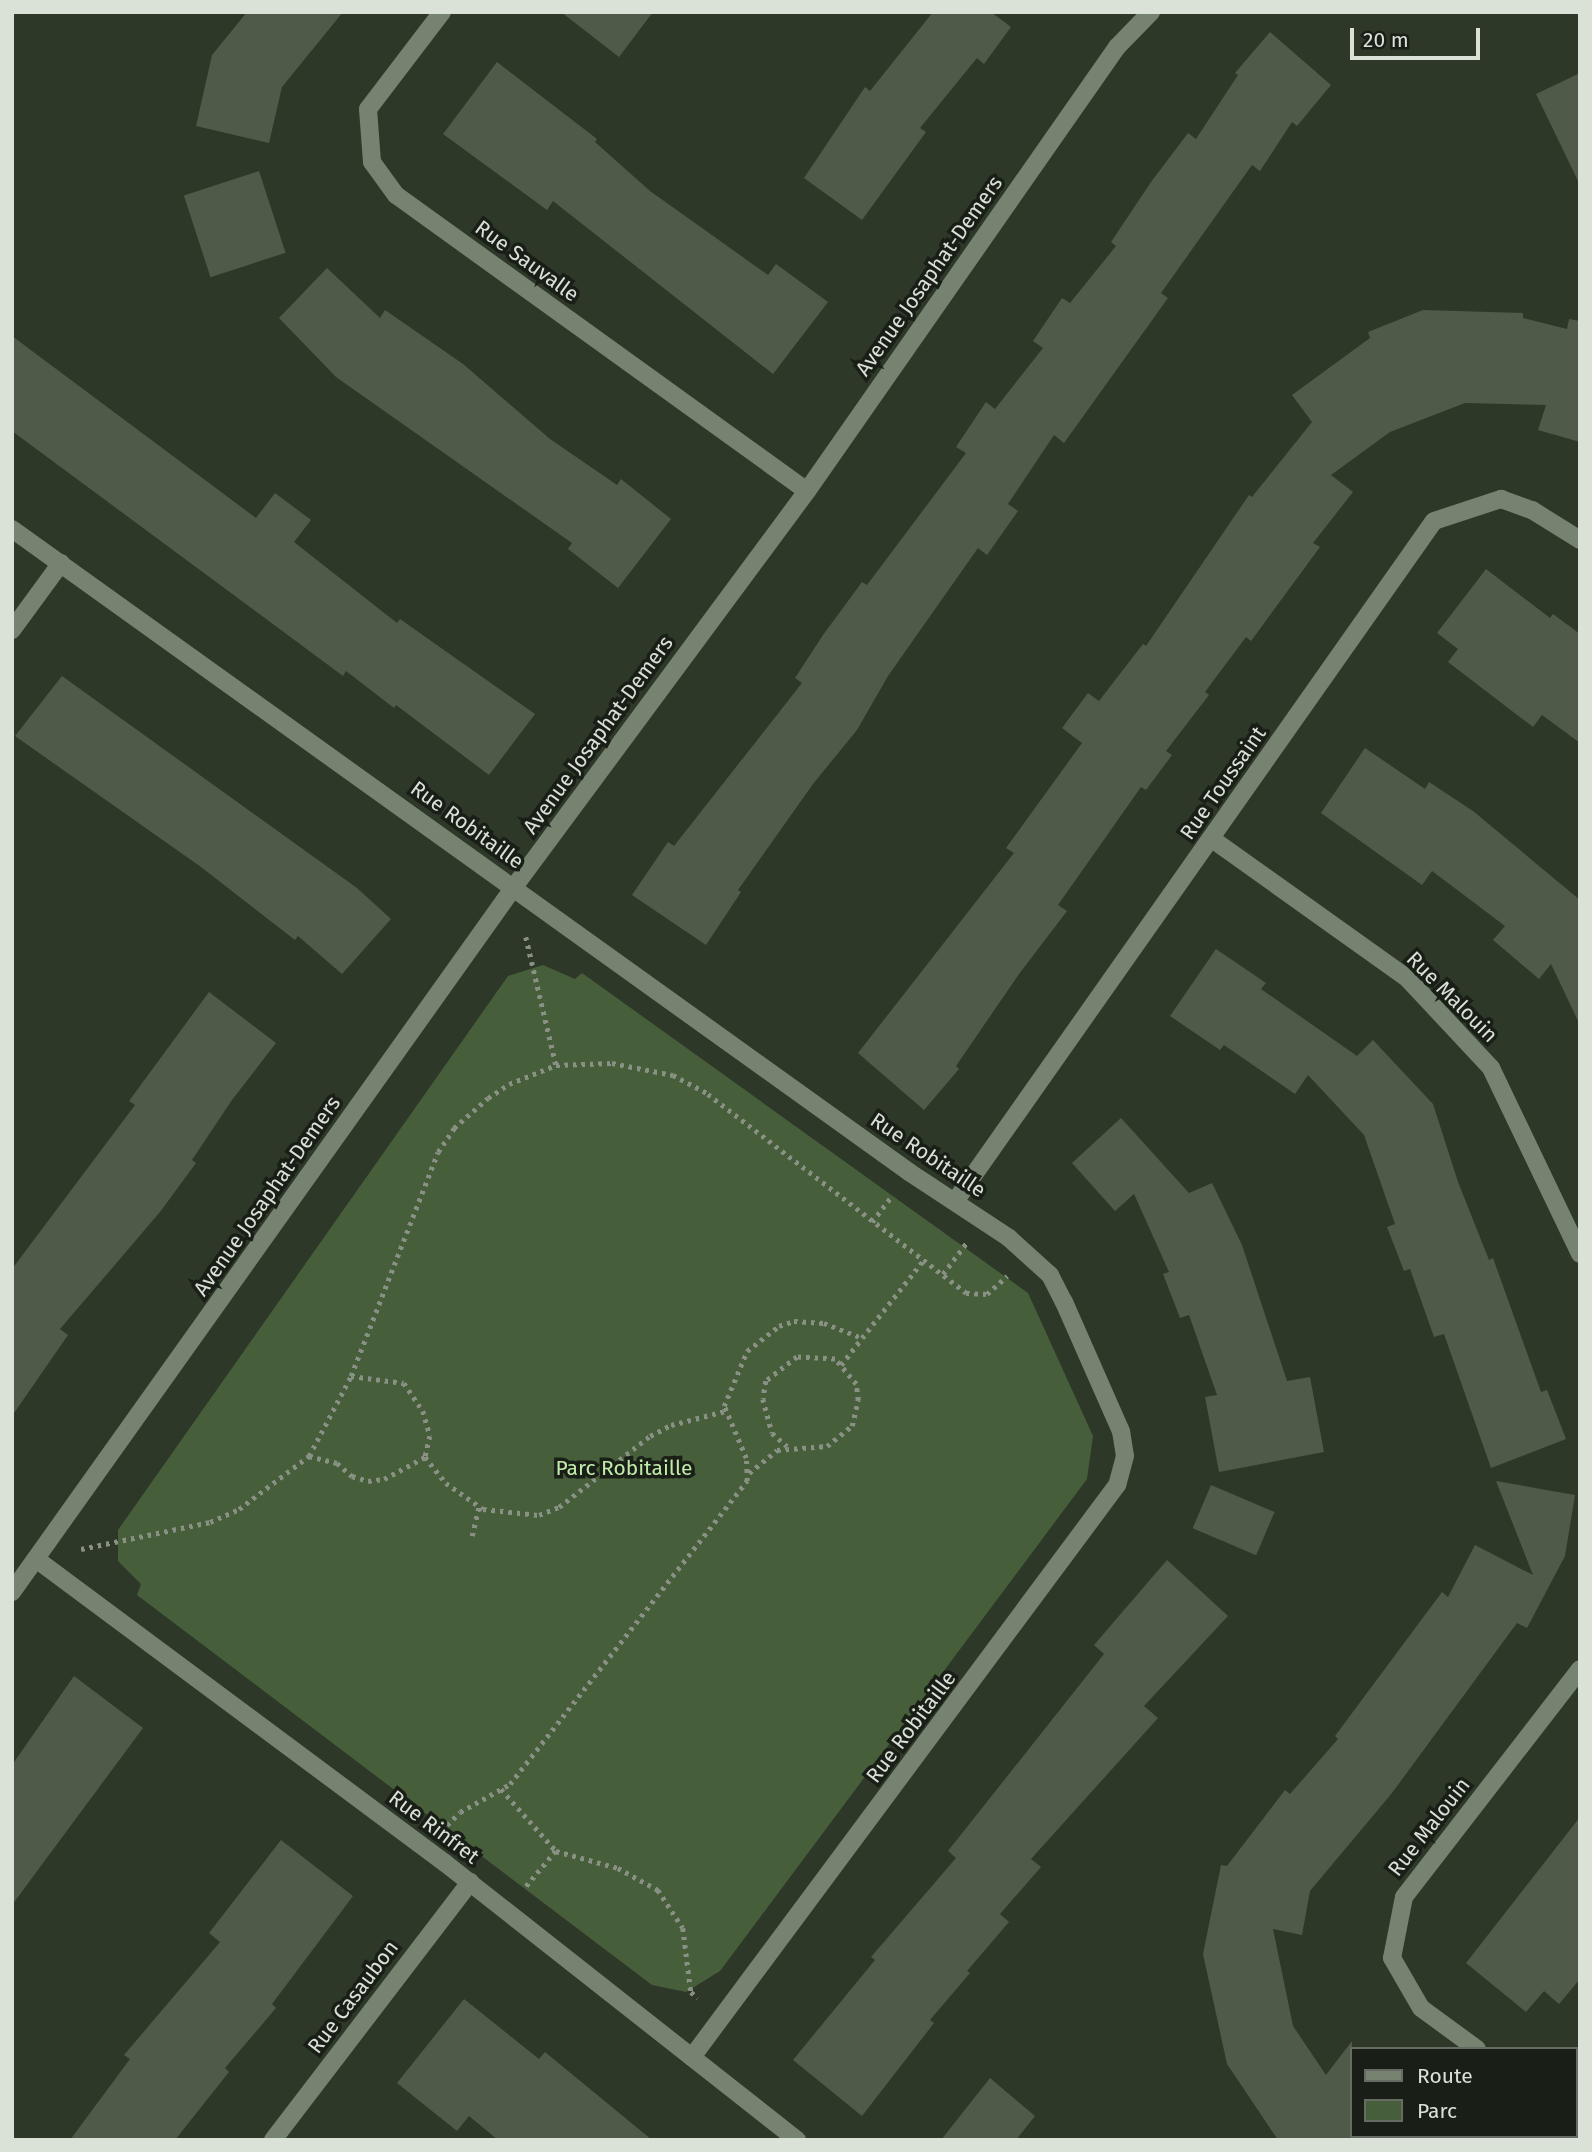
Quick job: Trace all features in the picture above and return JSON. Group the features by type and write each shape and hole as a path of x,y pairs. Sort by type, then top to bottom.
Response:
{"street":[{"name":"Rue Sauvalle","path":"442,12 368,109 372,162 396,195 807,491"},
{"name":"Avenue Josaphat-Demers","path":"12,1592 514,887 807,491 1117,47 1151,12"},
{"name":"Rue Toussaint","path":"956,1200 1434,521 1501,499 1532,510 1580,541"},
{"name":"Rue Robitaille","path":"12,529 909,1172 956,1200 1026,1253 1050,1275 1121,1431 1125,1456 1117,1485 692,2057"},
{"path":"12,630 61,563"},
{"name":"Rue Malouin","path":"1212,839 1408,979 1490,1068 1580,1254"},
{"name":"Rue Rinfret","path":"36,1559 507,1910 797,2140"},
{"name":"Rue Malouin","path":"1473,2047 1421,2008 1392,1958 1404,1897 1580,1669"},
{"name":"Rue Casaubon","path":"273,2140 470,1882"}],"path":[{"path":"514,887 556,1065"},
{"path":"36,1559 210,1522 239,1509 309,1456 351,1376 438,1152 454,1128 488,1098 556,1065 612,1063 673,1075 708,1094 922,1262 975,1296 999,1286 1026,1253"},
{"path":"841,1365 922,1262"},
{"path":"749,1473 725,1411 736,1368 747,1351 779,1326 794,1321 824,1323 862,1338"},
{"path":"426,1849 460,1812 501,1788 549,1738 749,1473 787,1446 827,1446 852,1426 856,1413 856,1384 835,1359 807,1354 775,1370 766,1381 763,1399 772,1433 787,1446"},
{"path":"309,1456 337,1463 352,1476 368,1481 384,1479 425,1457 430,1436 423,1410 404,1384 351,1376"},
{"path":"425,1457 446,1483 479,1506 521,1516 559,1507 650,1436 671,1425 725,1411"},
{"path":"472,1536 479,1506"},
{"path":"501,1788 556,1850 618,1868 658,1889 683,1927 691,1992"},
{"path":"507,1910 556,1850"}],"green space":[{"name":"Parc Robitaille","path":"543,965 575,979 582,973 1028,1293 1093,1436 1087,1479 720,1971 686,1992 652,1985 137,1595 141,1584 118,1561 118,1530 508,976"}],"building":[{"path":"247,12 343,12 282,87 269,143 196,126 212,55"},
{"path":"561,12 653,12 619,57"},
{"path":"933,12 991,12 1011,27 984,64 977,58 920,128 926,132 862,220 804,178 865,87 870,91"},
{"path":"1270,32 1331,85 1297,126 1292,122 1260,171 1252,165 1161,293 1168,298 1064,443 1054,435 1008,504 1018,511 987,555 978,548 888,676 857,730 813,784 738,890 741,892 706,945 632,895 668,842 674,846 802,683 795,678 823,635 862,582 867,585 966,453 956,447 986,402 995,409 1043,348 1033,341 1062,298 1070,303 1116,246 1111,242 1151,182 1188,133 1196,139 1238,75 1235,73"},
{"path":"497,62 597,139 595,142 650,191 768,275 776,264 828,302 773,374 553,201 547,210 443,134"},
{"path":"1580,73 1580,185 1536,94"},
{"path":"259,171 286,253 210,277 184,195"},
{"path":"327,268 380,318 385,310 463,364 550,439 617,485 621,479 671,519 618,588 568,549 572,543 336,377 279,318"},
{"path":"1423,310 1523,313 1523,318 1567,329 1569,319 1580,321 1580,442 1538,430 1546,405 1465,403 1390,432 1331,475 1353,492 1313,543 1320,547 1251,641 1246,637 1205,692 1209,695 1166,751 1172,755 1146,790 1141,787 1058,905 1067,911 1019,974 956,1066 959,1069 924,1110 858,1053 1014,853 1006,848 1082,743 1062,728 1088,693 1099,701 1143,644 1146,646 1249,495 1252,497 1312,422 1292,395 1370,338 1368,332"},
{"path":"12,336 256,518 275,493 311,520 294,542 397,623 400,619 535,714 489,775 346,671 343,676 12,431"},
{"path":"1486,569 1550,618 1553,614 1580,634 1580,743 1542,715 1533,727 1448,662 1458,649 1437,633"},
{"path":"62,676 357,888 391,919 342,974 298,936 295,940 201,867 15,736"},
{"path":"1365,748 1425,789 1429,782 1473,811 1580,900 1580,1025 1551,964 1539,979 1493,940 1505,926 1432,871 1422,885 1321,813"},
{"path":"1216,949 1266,983 1261,989 1357,1056 1373,1040 1433,1104 1458,1182 1489,1260 1493,1258 1541,1392 1547,1390 1566,1439 1491,1468 1444,1334 1434,1337 1410,1269 1404,1271 1387,1227 1395,1224 1364,1135 1308,1075 1295,1094 1224,1045 1220,1050 1170,1016"},
{"path":"209,992 276,1043 232,1100 192,1160 196,1163 160,1212 60,1329 68,1335 12,1416 12,1269 135,1105 129,1101"},
{"path":"1121,1118 1189,1193 1212,1183 1242,1245 1287,1381 1310,1377 1324,1452 1219,1472 1205,1397 1217,1395 1189,1315 1180,1318 1163,1274 1169,1272 1134,1194 1115,1211 1072,1163"},
{"path":"1496,1481 1575,1495 1565,1556 1527,1628 1517,1623 1392,1793 1310,1891 1302,1935 1273,1929 1293,2026 1326,2075 1352,2041 1352,2140 1278,2140 1227,2064 1203,1954 1221,1865 1227,1866 1285,1790 1290,1794 1338,1739 1335,1736 1442,1592 1448,1597 1475,1545 1533,1575"},
{"path":"1211,1485 1275,1512 1256,1555 1193,1528"},
{"path":"1167,1560 1228,1616 1144,1706 1158,1718 1031,1859 1041,1867 1000,1914 1009,1922 967,1971 970,1973 930,2020 934,2023 862,2116 793,2060 875,1960 871,1957 956,1858 948,1851 1104,1654 1094,1645"},
{"path":"74,1676 143,1728 12,1905 12,1765"},
{"path":"1580,1817 1580,1979 1559,2004 1544,1991 1526,2012 1466,1963"},
{"path":"281,1840 353,1896 272,2004 276,2008 225,2068 229,2072 175,2140 70,2140 130,2059 124,2055 220,1942 209,1933"},
{"path":"464,1999 539,2059 545,2052 652,2140 498,2140 469,2116 457,2131 397,2083"},
{"path":"990,2078 1035,2116 1016,2140 941,2140"}]}
